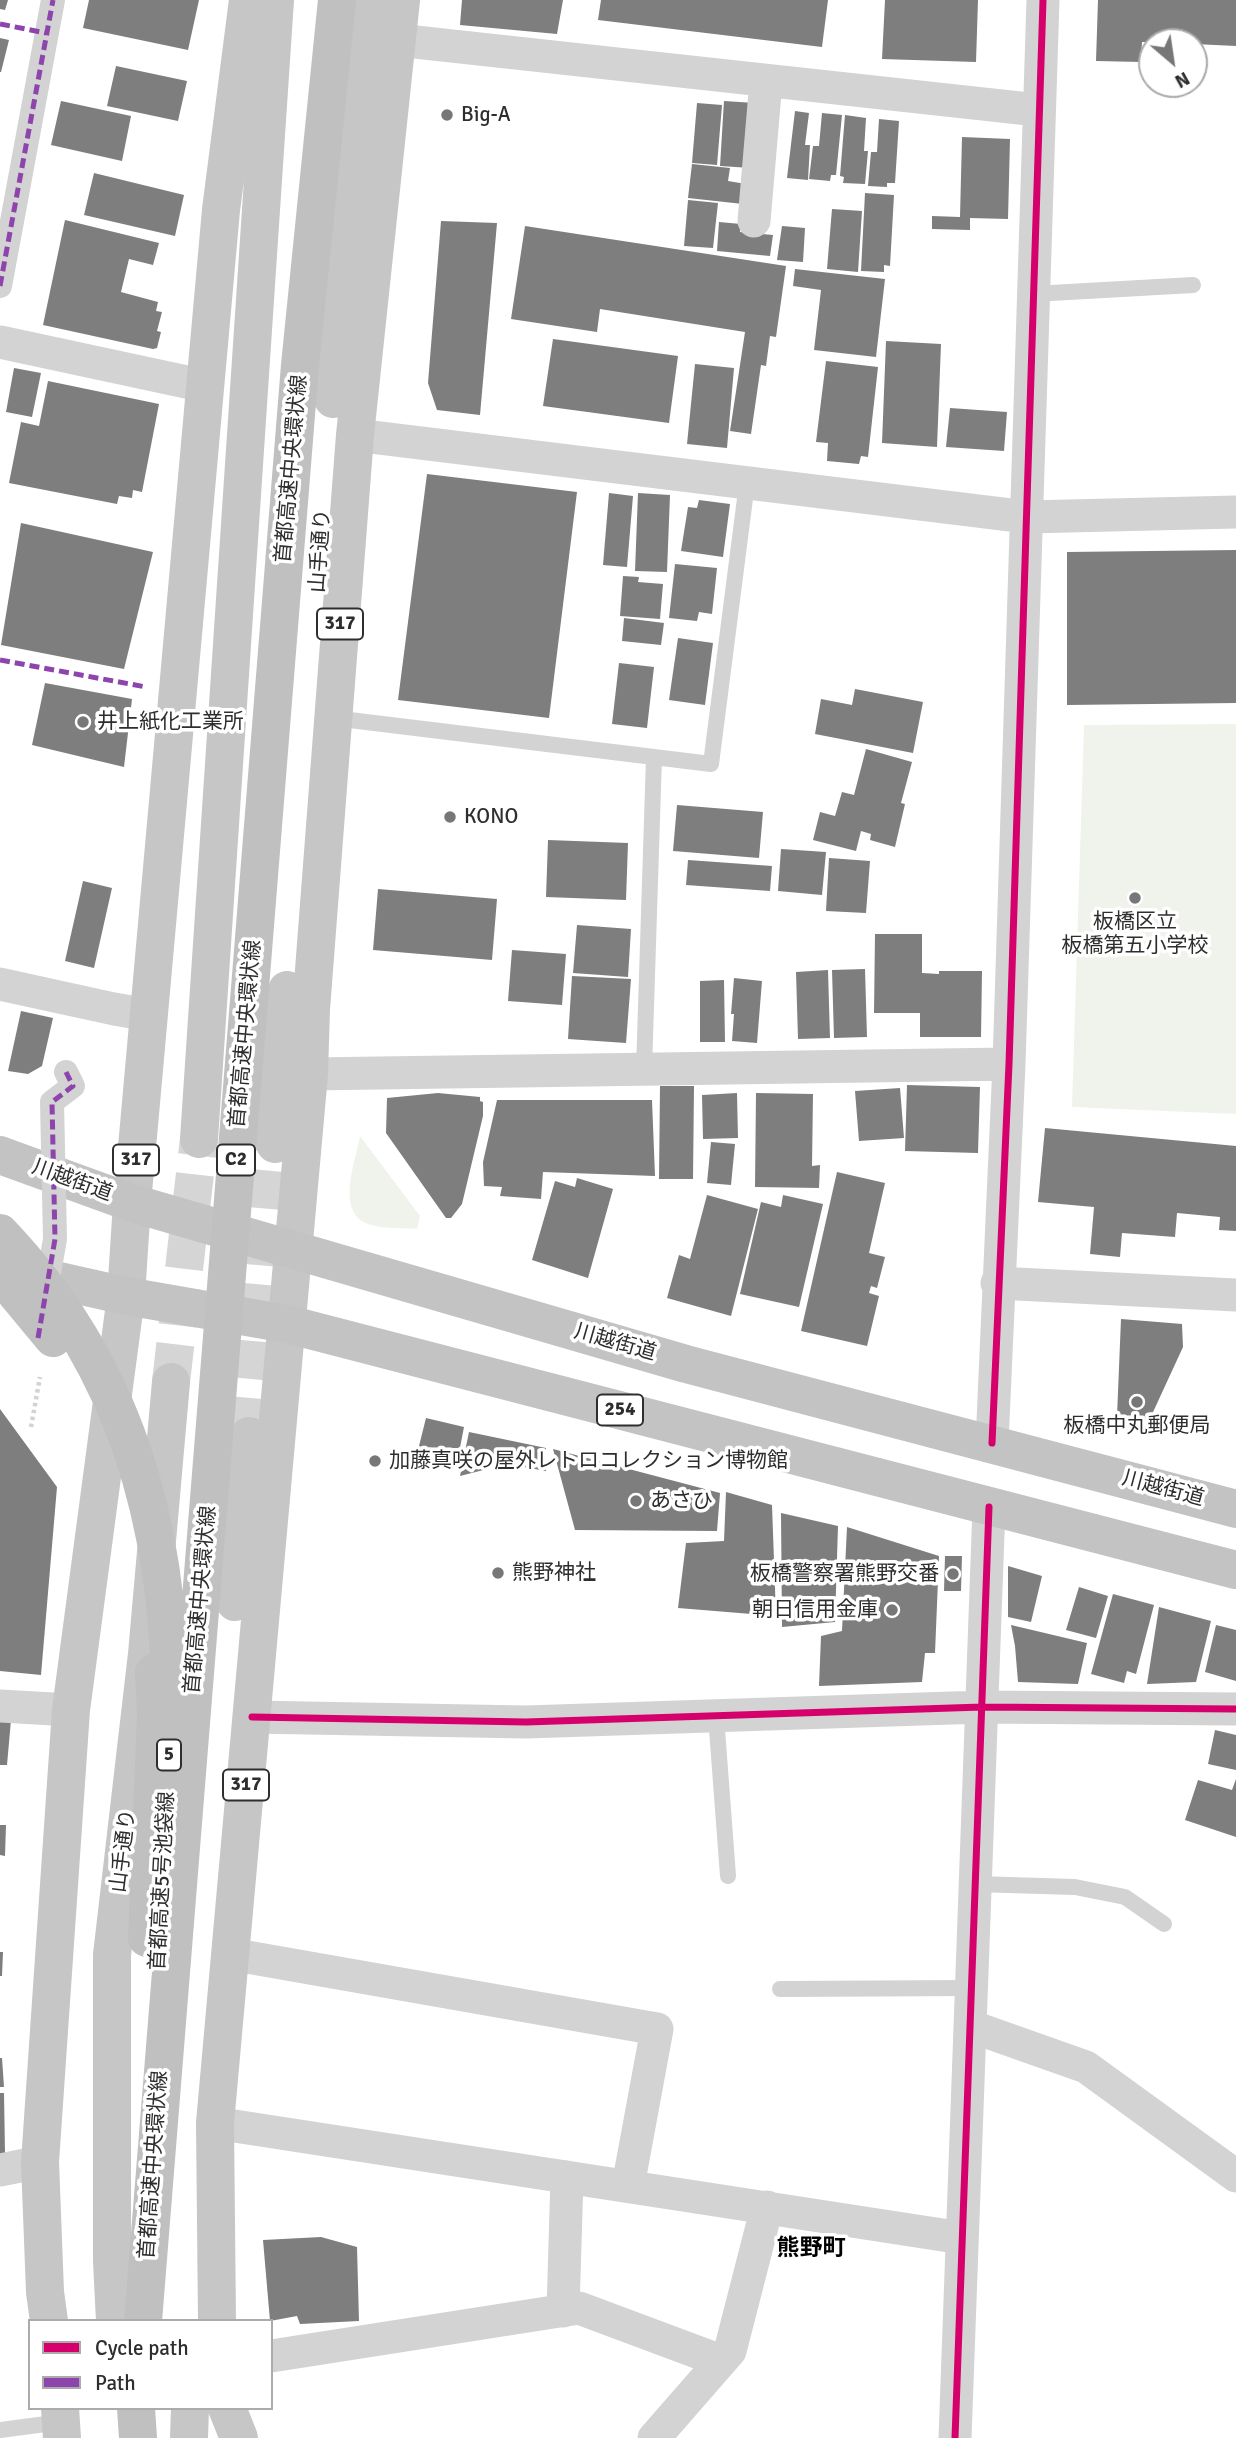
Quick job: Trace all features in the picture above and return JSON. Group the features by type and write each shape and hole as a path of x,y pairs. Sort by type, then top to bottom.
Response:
{"highway":[{"name":"首都高速中央環状線","path":"145,2319 300,365 337,0"},
{"name":"首都高速中央環状線","path":"157,2319 170,2103 212,1651 314,366 347,0"},
{"name":"川越街道","path":"0,1155 132,1203 686,1364 1236,1509"},
{"name":"首都高速5号池袋線","path":"0,1233 53,1294 74,1325 105,1382 141,1478 160,1554 170,1653 170,1714 144,2265 145,2319"},
{"name":"254","path":"0,1268 126,1296 287,1324 1236,1570"},
{"name":"首都高速5号池袋線","path":"0,1273 53,1339 105,1433 123,1479 142,1554 148,1594 156,1714 150,1878 136,2115 132,2319"},
{"path":"138,2410 139,2438"},
{"path":"153,2410 154,2438"}],"main road":[{"name":"317","path":"49,2319 40,2162 71,1710 126,1296 205,386 222,210 248,0"},
{"path":"199,1139 275,0"},
{"name":"山手通り","path":"275,1144 364,0"},
{"name":"317","path":"217,2319 215,2123 309,1074 311,1009 355,435 401,0"},
{"name":"山手通り","path":"115,2319 112,2261 112,1955 147,1654 171,1382"},
{"name":"317","path":"191,2319 193,2129 249,1436"},
{"path":"119,2410 120,2438"},
{"path":"189,2438 190,2410"},
{"path":"218,2410 218,2438"},
{"path":"229,2410 239,2438"}],"street":[{"path":"0,286 53,0"},
{"path":"992,1443 1009,1064 1043,0"},
{"path":"397,40 1038,110"},
{"path":"754,221 766,81"},
{"path":"0,342 205,386"},
{"path":"355,435 1027,517 1236,512"},
{"path":"0,984 149,1015"},
{"path":"309,1074 1009,1064"},
{"path":"37,1338 55,1239 52,1102 73,1086 66,1073"},
{"path":"998,1283 1236,1295"},
{"path":"955,2438 989,1507"},
{"path":"0,1706 71,1710"},
{"path":"252,1717 526,1722 982,1707 1236,1709"},
{"path":"230,1954 657,2029 628,2186"},
{"path":"970,2026 1086,2067 1236,2176"},
{"path":"215,2123 962,2238"},
{"path":"0,2170 40,2162"},
{"path":"563,2311 567,2177"},
{"path":"654,2438 730,2351 767,2207"},
{"path":"273,2356 579,2308 721,2361"}],"lane":[{"path":"1033,294 1193,285"},
{"path":"333,718 711,764 747,483"},
{"path":"644,1069 654,757"},
{"path":"716,1716 728,1876"},
{"path":"975,1884 1075,1887 1125,1897 1164,1924"},
{"path":"780,1989 971,1989"},
{"path":"0,2430 61,2423"}],"path":[{"path":"31,1427 44,1361 33,1359 37,1338"}],"shaded area":[{"path":"1236,724 1236,1114 1072,1107 1084,725"},
{"path":"360,1136 420,1216 417,1229 373,1226 358,1218 352,1209 350,1185"}],"building":[{"path":"0,0 8,0 5,10 0,9"},
{"path":"89,0 199,0 188,50 83,28"},
{"path":"462,0 563,0 557,34 460,25"},
{"path":"601,0 828,0 822,47 598,20"},
{"path":"885,0 978,0 976,62 882,59"},
{"path":"1098,0 1236,0 1236,46 1208,45 1208,28 1138,28 1138,62 1096,61"},
{"path":"0,38 9,40 1,72 0,72"},
{"path":"116,66 187,81 178,121 107,106"},
{"path":"61,101 131,116 122,161 51,145"},
{"path":"724,101 755,103 751,168 720,166"},
{"path":"697,103 722,105 717,165 692,163"},
{"path":"795,111 809,113 805,145 810,145 808,180 787,178"},
{"path":"822,113 842,115 836,175 831,175 830,181 809,179 813,146 819,146"},
{"path":"845,115 866,118 864,151 868,151 865,184 843,183 844,177 840,176"},
{"path":"879,119 899,121 895,183 887,183 887,187 868,186 871,152 877,152"},
{"path":"962,137 1010,139 1008,219 970,218 970,230 932,229 932,216 960,217"},
{"path":"692,164 730,168 728,181 746,184 743,204 688,198"},
{"path":"94,173 184,195 175,236 84,215"},
{"path":"865,193 894,195 890,266 884,265 884,272 861,271"},
{"path":"688,200 718,203 713,248 684,246"},
{"path":"832,209 862,211 858,272 827,269"},
{"path":"65,220 159,243 153,265 129,259 121,292 158,302 156,311 162,312 157,331 161,332 157,348 43,325"},
{"path":"441,221 497,223 480,415 437,410 428,383"},
{"path":"719,222 741,224 740,232 773,235 770,256 717,251"},
{"path":"525,226 786,266 776,337 770,336 766,366 761,365 751,434 730,431 745,332 600,309 597,332 511,319"},
{"path":"782,226 805,228 803,262 777,260"},
{"path":"795,269 885,279 876,357 814,350 821,290 793,286"},
{"path":"553,339 678,356 669,423 543,406"},
{"path":"886,341 941,344 937,447 882,443"},
{"path":"826,361 878,367 868,457 861,456 859,464 827,461 828,443 816,442"},
{"path":"695,364 734,368 727,448 687,444"},
{"path":"14,368 41,373 32,417 6,412"},
{"path":"48,381 159,404 142,492 133,490 132,498 119,496 117,504 9,483 21,422 39,426"},
{"path":"950,408 1007,412 1004,451 946,447"},
{"path":"427,474 577,492 549,718 398,700"},
{"path":"609,493 633,496 627,567 603,565"},
{"path":"638,493 670,495 667,572 635,571"},
{"path":"699,500 730,504 723,557 681,551 688,507 697,508"},
{"path":"21,523 153,552 124,669 1,645"},
{"path":"1236,550 1236,703 1067,705 1067,552"},
{"path":"675,564 717,568 712,614 699,612 697,621 669,618"},
{"path":"623,576 639,577 638,582 663,584 660,619 620,616"},
{"path":"624,618 664,623 661,645 622,641"},
{"path":"678,638 713,643 705,705 669,700"},
{"path":"619,663 654,667 647,728 612,724"},
{"name":"井上紙化工業所","path":"45,683 132,699 124,767 32,745"},
{"path":"855,689 923,702 913,753 815,734 821,699 852,705"},
{"path":"866,749 912,762 901,803 905,804 895,847 870,840 871,834 861,831 856,851 813,840 820,812 835,816 842,792 854,795"},
{"path":"677,805 763,812 759,858 673,851"},
{"path":"548,840 628,843 626,900 546,897"},
{"path":"781,849 826,852 822,895 778,891"},
{"path":"829,858 870,861 866,913 826,911"},
{"path":"688,860 772,866 770,891 686,885"},
{"path":"83,881 112,888 94,968 65,961"},
{"path":"378,889 497,899 492,960 373,950"},
{"path":"577,925 631,929 628,977 573,973"},
{"path":"875,934 922,934 922,973 982,971 981,1037 920,1037 920,1013 874,1013"},
{"path":"512,950 566,954 562,1005 508,1001"},
{"path":"865,969 867,1037 834,1038 832,970"},
{"path":"828,970 830,1038 798,1039 796,972"},
{"path":"572,976 631,979 626,1043 568,1039"},
{"path":"734,978 762,981 757,1043 732,1041"},
{"path":"724,980 725,1042 700,1042 700,981"},
{"path":"21,1011 53,1018 42,1066 28,1074 8,1071"},
{"path":"907,1085 980,1087 978,1153 905,1151"},
{"path":"660,1086 694,1086 693,1179 659,1179"},
{"path":"900,1088 904,1138 859,1141 855,1091"},
{"path":"438,1093 480,1097 483,1102 483,1116 462,1204 451,1218 446,1218 386,1133 387,1098"},
{"path":"737,1093 738,1138 703,1139 702,1095"},
{"path":"756,1093 813,1094 812,1166 820,1165 819,1188 755,1187"},
{"path":"497,1100 652,1100 655,1176 543,1172 541,1199 500,1196 502,1187 484,1186 483,1162"},
{"path":"1045,1128 1236,1146 1236,1231 1219,1230 1220,1217 1177,1213 1175,1237 1122,1233 1120,1257 1090,1254 1094,1207 1038,1202"},
{"path":"711,1142 735,1144 731,1185 707,1183"},
{"path":"837,1172 885,1183 869,1253 885,1257 877,1288 871,1286 869,1293 879,1296 867,1346 801,1331"},
{"path":"577,1178 613,1189 588,1278 532,1260 555,1181 575,1187"},
{"path":"707,1195 758,1209 731,1316 667,1298 679,1255 690,1259"},
{"path":"783,1195 823,1204 799,1307 740,1294 761,1202 781,1207"},
{"path":"1121,1319 1182,1324 1183,1347 1148,1423 1117,1416"},
{"path":"0,1409 57,1487 41,1675 0,1671"},
{"path":"426,1418 464,1427 458,1458 418,1450"},
{"path":"469,1432 546,1448 546,1471 507,1464 460,1476"},
{"path":"553,1449 720,1493 717,1531 575,1530"},
{"path":"726,1492 772,1505 776,1616 678,1608 686,1543 724,1541"},
{"path":"781,1513 838,1526 835,1622 782,1627"},
{"path":"847,1527 939,1556 935,1653 925,1653 922,1682 819,1686 821,1636 842,1631"},
{"name":"板橋警察署熊野交番","path":"945,1556 962,1556 961,1591 944,1591"},
{"path":"1008,1566 1042,1576 1031,1622 1008,1617"},
{"path":"1079,1587 1108,1596 1096,1638 1066,1630"},
{"path":"1113,1594 1154,1605 1136,1674 1127,1671 1124,1683 1091,1674"},
{"path":"1159,1607 1211,1621 1196,1682 1147,1684"},
{"path":"1011,1625 1087,1643 1078,1684 1018,1682"},
{"path":"1216,1625 1236,1630 1236,1681 1205,1672"},
{"path":"0,1719 11,1720 7,1765 0,1765"},
{"path":"1215,1730 1236,1735 1236,1770 1208,1764"},
{"path":"1236,1779 1236,1837 1185,1820 1198,1780 1232,1790"},
{"path":"0,1825 6,1825 5,1856 0,1855"},
{"path":"0,1952 3,1952 2,1976 0,1976"},
{"path":"2,2058 4,2087 0,2087"},
{"path":"0,2093 4,2093 5,2153 0,2154"},
{"path":"321,2237 357,2247 359,2321 300,2324 297,2316 270,2319 263,2240"}],"tunnel":[{"path":"171,1382 199,1139"},
{"path":"249,1436 275,1144"}],"marked path":[{"path":"0,286 53,0"},
{"path":"0,24 46,33"},
{"path":"0,660 146,687"},
{"path":"38,1338 55,1239 52,1102 73,1086 66,1072"}],"cycle path":[{"path":"992,1443 1009,1064 1043,0"},
{"path":"955,2438 989,1507"},
{"path":"252,1717 526,1722 982,1707 1236,1709"}],"place":[{"name":"Big-A","path":"447,115"},
{"name":"井上紙化工業所","path":"83,722"},
{"name":"KONO","path":"450,817"},
{"name":"板橋区立 板橋第五小学校","path":"1135,898"},
{"name":"板橋中丸郵便局","path":"1137,1402"},
{"name":"加藤真咲の屋外レトロコレクション博物館","path":"375,1461"},
{"name":"あさひ","path":"636,1501"},
{"name":"熊野神社","path":"498,1573"},
{"name":"板橋警察署熊野交番","path":"953,1574"},
{"name":"朝日信用金庫","path":"892,1610"}],"district":[{"name":"熊野町","path":"811,2249"}]}
